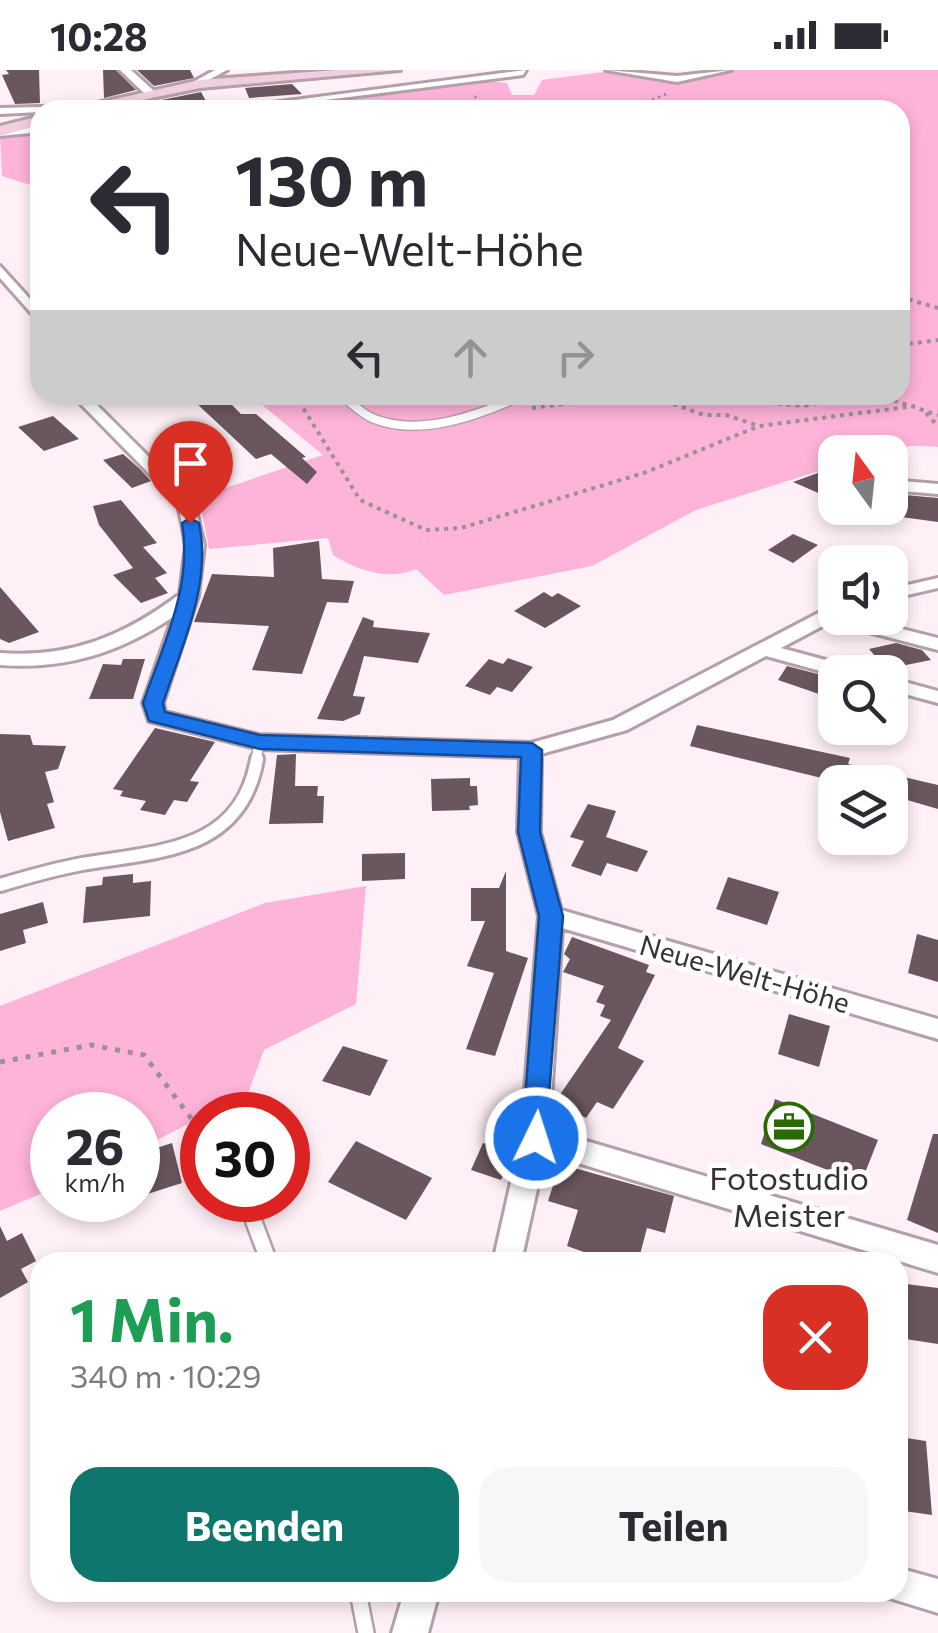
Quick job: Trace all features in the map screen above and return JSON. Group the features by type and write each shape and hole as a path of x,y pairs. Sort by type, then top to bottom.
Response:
{"main road":[{"path":"117,100 191,86 392,70"},
{"path":"0,132 30,123"}],"street":[{"path":"125,70 150,92"},
{"path":"191,86 222,70"},
{"path":"610,70 677,79 726,70"},
{"path":"302,100 523,72"},
{"path":"0,112 30,111"},
{"path":"0,132 30,130"},
{"path":"0,270 30,307"},
{"path":"90,405 184,495 195,545 189,596 152,711 166,720 260,742 532,750 620,725 818,620"},
{"path":"908,487 938,490"},
{"path":"908,590 938,583"},
{"path":"0,659 64,659 114,646 143,632 189,596"},
{"path":"907,635 938,644"},
{"path":"761,649 818,664"},
{"path":"908,689 938,697"},
{"path":"510,1252 536,1138 551,916 529,832 532,750"},
{"name":"Neue-Welt-Höhe","path":"551,916 938,1029"},
{"path":"536,1138 938,1260"},
{"path":"908,1588 938,1596"},
{"path":"410,1633 419,1602"}],"lane":[{"path":"354,405 374,420 415,426 500,406"},
{"path":"0,885 58,868 161,852 220,829 241,807 254,777 260,742"},
{"path":"254,1222 266,1252"},
{"path":"360,1602 366,1633"}],"path":[{"path":"910,301 938,308"},
{"path":"910,344 938,340"},
{"path":"301,405 360,500 426,530 461,528 670,465 759,426 915,406"},
{"path":"500,406 560,405"},
{"path":"676,405 759,426"},
{"path":"910,405 938,415"},
{"path":"924,411 938,426"},
{"path":"0,1062 90,1045 144,1055 180,1103"}],"shaded area":[{"path":"735,70 938,70 938,447 908,446 908,435 818,435 818,471 696,510 592,566 444,595 416,569 384,574 343,561 333,555 328,538 209,549 199,497 323,455 262,405 910,405 910,100 314,100 477,80 507,83 512,95 534,95 542,80 603,72 659,82 693,80"},
{"path":"30,132 30,185 2,176 0,135"},
{"path":"366,886 356,1004 264,1050 248,1092 180,1092 180,1128 160,1139 160,1092 30,1092 30,1198 0,1211 0,1006 265,903"}],"building":[{"path":"6,70 39,70 40,100 15,104 2,75 9,74"},
{"path":"103,70 116,70 136,90 104,98"},
{"path":"137,70 190,70 194,78 154,86"},
{"path":"292,84 302,94 249,98 245,88"},
{"path":"201,92 205,100 161,100"},
{"path":"198,405 232,405 241,414 256,414 306,457 302,458 317,472 307,484 271,454 256,459"},
{"path":"53,416 79,439 44,451 18,427"},
{"path":"123,454 151,481 132,488 103,460"},
{"path":"818,473 818,493 793,482"},
{"path":"908,495 938,498 938,522 908,518"},
{"path":"121,500 157,543 143,547 167,573 155,578 168,593 141,603 113,575 133,568 99,525 93,506"},
{"path":"793,534 818,545 793,563 768,550"},
{"path":"319,541 322,579 354,581 348,603 327,602 302,674 252,670 269,626 194,622 212,574 274,577 273,548"},
{"path":"0,587 39,632 9,643 0,639"},
{"path":"544,592 552,597 558,593 581,606 545,628 514,611"},
{"path":"363,617 374,621 373,627 430,633 418,663 364,656 353,696 365,697 360,714 343,721 317,719"},
{"path":"896,643 922,650 931,660 908,665 908,655 874,655 869,649"},
{"path":"508,658 533,667 512,692 497,687 490,695 465,686 489,659 503,664"},
{"path":"123,659 145,659 133,699 89,699 103,664 121,665"},
{"path":"787,666 818,674 818,694 778,680"},
{"path":"697,725 850,758 848,764 852,765 818,765 818,777 690,746"},
{"path":"155,728 215,742 190,781 199,782 187,802 174,800 165,815 140,810 146,801 120,796 123,791 113,789"},
{"path":"0,734 30,735 33,745 66,746 58,769 45,772 54,802 47,804 55,828 8,841 0,812"},
{"path":"296,754 295,786 318,786 317,796 324,796 323,823 269,824 277,755"},
{"path":"470,778 470,786 477,786 478,805 469,806 470,810 432,811 431,779"},
{"path":"908,778 938,785 938,809 908,800"},
{"path":"588,804 616,811 606,837 648,851 637,872 607,863 601,876 571,866 584,841 570,837"},
{"path":"405,853 405,879 362,881 362,854"},
{"path":"506,871 506,951 528,958 495,1056 466,1049 494,973 467,966 485,921 471,921 471,888 499,888"},
{"path":"133,874 133,883 151,881 150,916 83,923 86,887 102,885 103,877"},
{"path":"728,877 779,892 767,925 716,909"},
{"path":"43,902 48,923 23,930 26,943 0,951 0,914"},
{"path":"917,934 938,940 938,982 908,973"},
{"path":"572,937 649,965 646,972 655,975 618,1048 644,1061 613,1109 597,1102 586,1118 555,1102 611,1020 600,1016 605,1005 596,1002 604,986 563,972 570,959 564,954"},
{"path":"789,1014 830,1026 819,1067 778,1054"},
{"path":"343,1046 388,1060 370,1096 322,1081"},
{"path":"775,1099 878,1140 861,1183 761,1144"},
{"path":"933,1134 938,1134 938,1233 907,1220"},
{"path":"356,1141 432,1178 406,1220 328,1182"},
{"path":"172,1143 180,1184 160,1190 160,1147"},
{"path":"483,1143 512,1153 501,1180 471,1170"},
{"path":"560,1164 674,1196 665,1233 647,1228 641,1252 584,1252 567,1246 578,1210 548,1201"},
{"path":"0,1226 7,1241 22,1233 32,1252 30,1264 21,1269 28,1282 0,1298"},
{"path":"908,1284 938,1288 938,1344 908,1339"},
{"path":"908,1438 926,1441 932,1515 908,1512"}],"place":[{"name":"Fotostudio Meister","path":"789,1127"}],"route":[{"path":"190,523 195,545 189,596 153,703 156,716 260,742 532,750 529,832 551,916 536,1138"}]}
